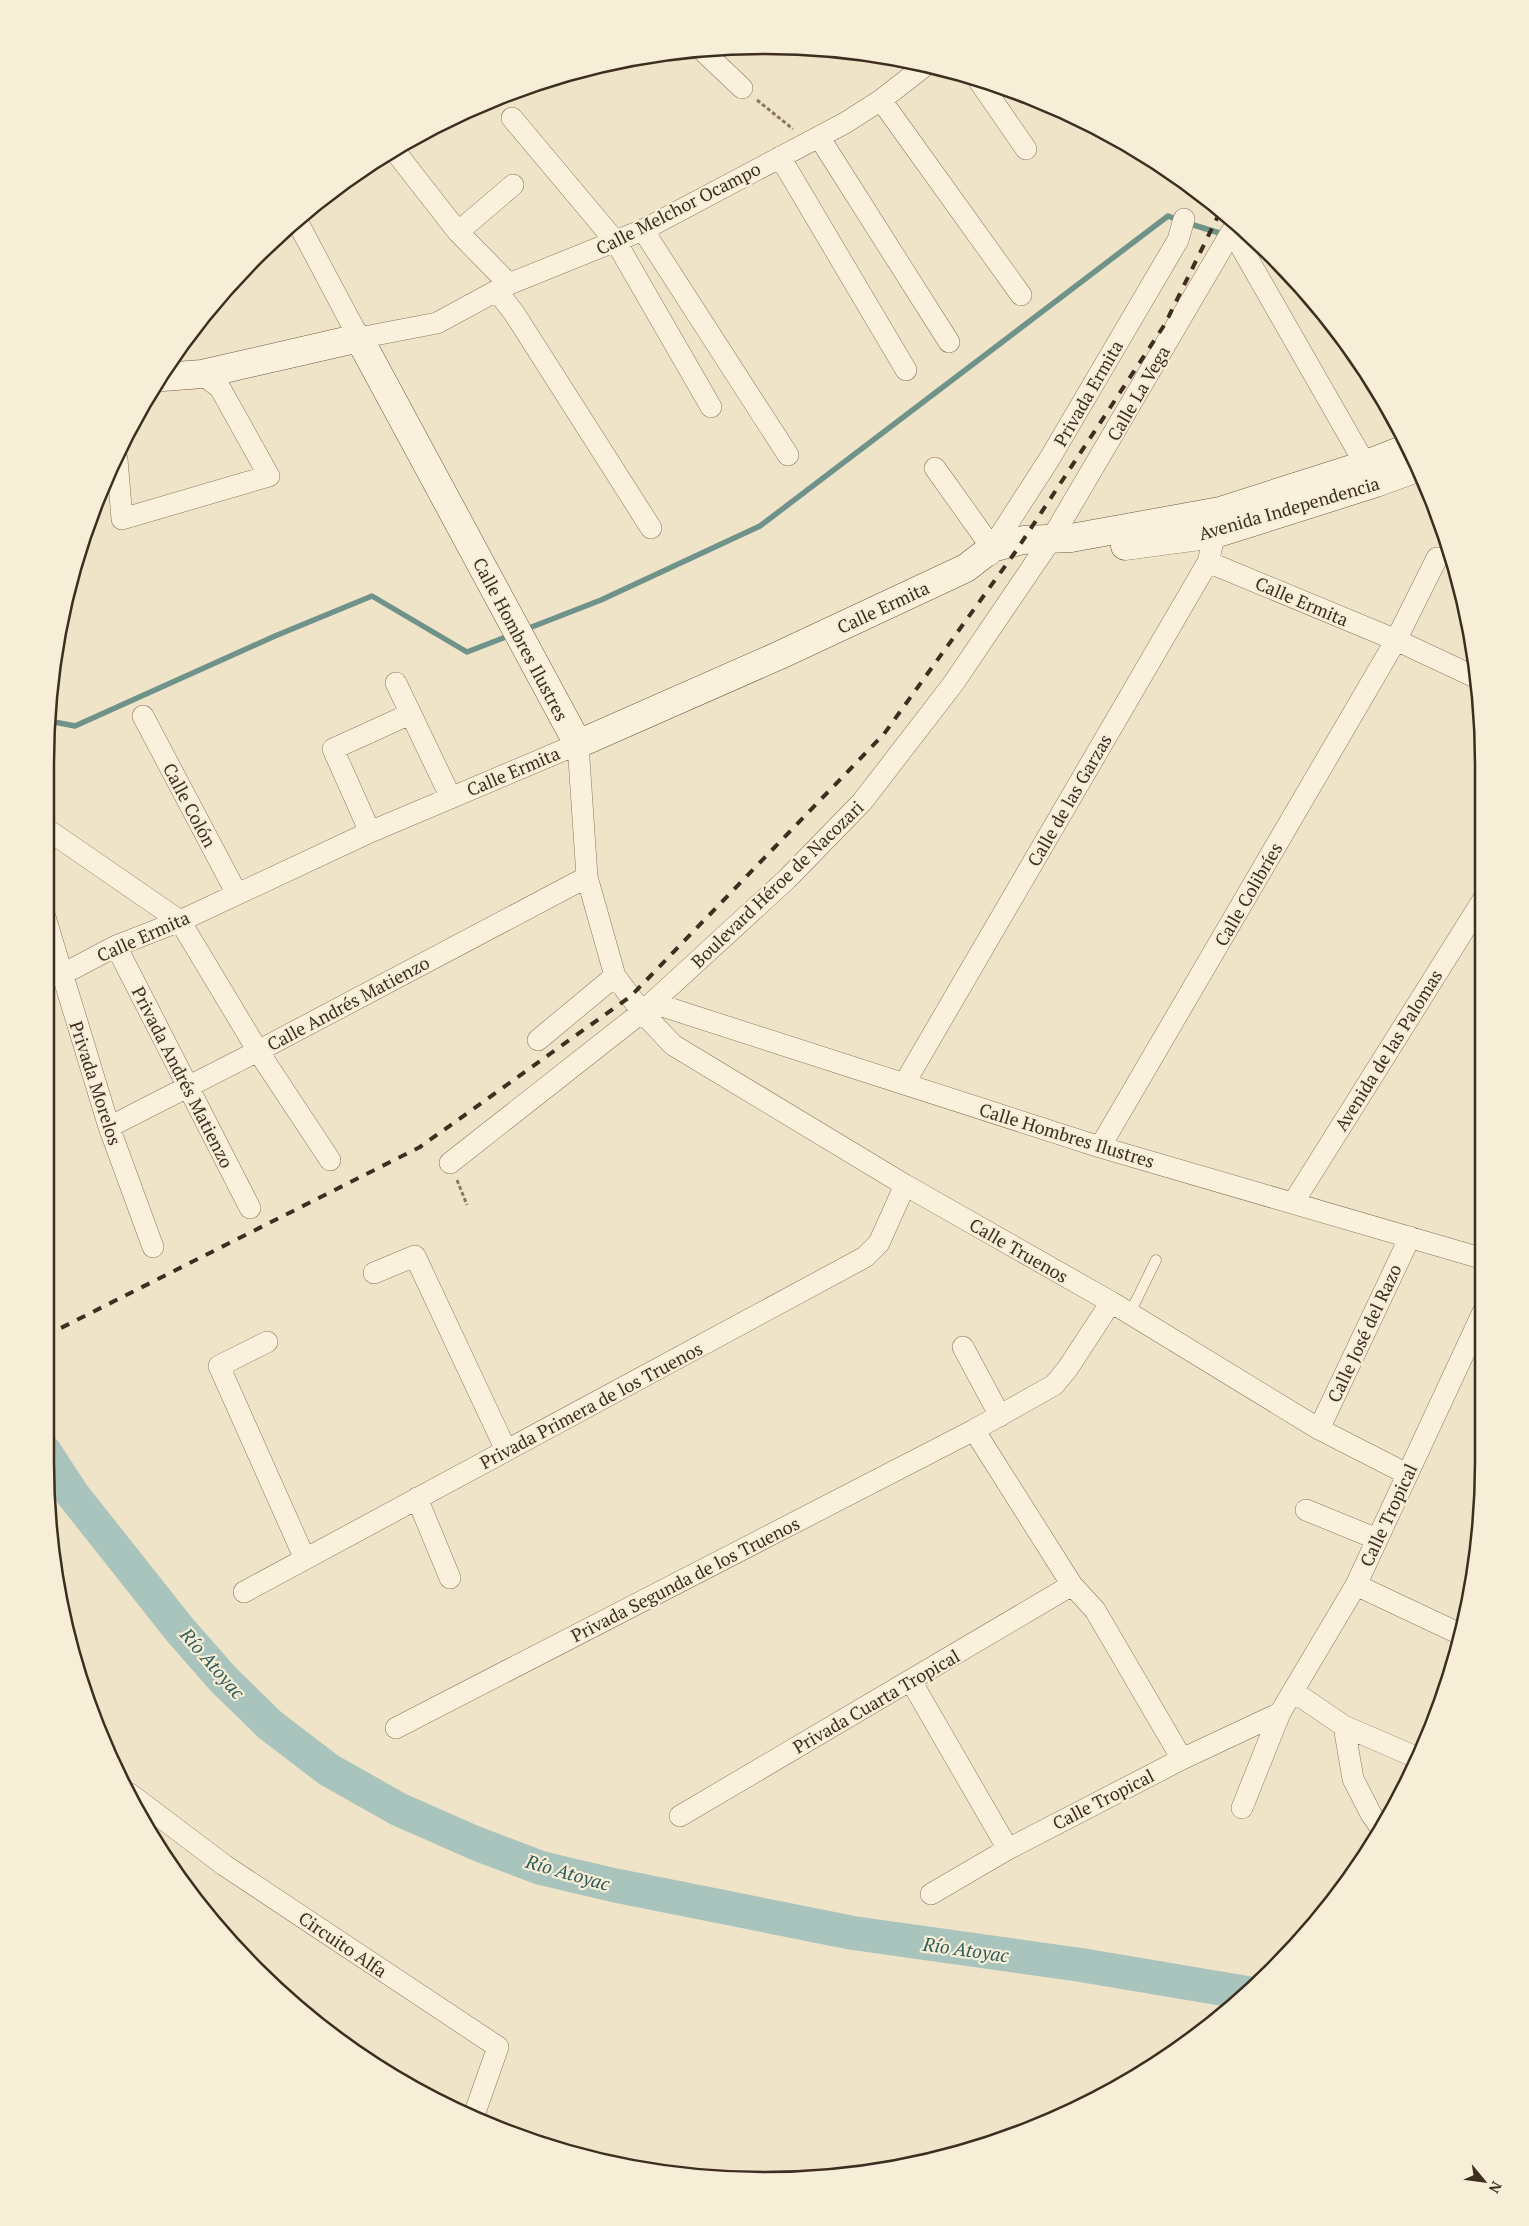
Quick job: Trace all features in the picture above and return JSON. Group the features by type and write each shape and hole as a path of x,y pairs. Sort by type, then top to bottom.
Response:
{"street":[{"path":"708,56 742,88"},
{"name":"Calle Melchor Ocampo","path":"359,338 437,323 503,288 643,230 814,139 881,100 919,71"},
{"path":"984,88 1026,149"},
{"path":"881,100 1021,294"},
{"path":"512,118 616,242 711,407"},
{"path":"814,139 949,342"},
{"path":"398,156 503,288 514,313 651,528"},
{"path":"780,157 906,370"},
{"path":"458,232 513,185"},
{"name":"Privada Ermita","path":"982,560 1050,458 1178,240 1184,219"},
{"name":"Calle Hombres Ilustres","path":"300,226 578,744 586,877 615,976 647,1007 904,1084 1100,1147 1475,1256"},
{"path":"643,230 788,455"},
{"name":"Calle La Vega","path":"1046,545 1232,231 1370,474"},
{"path":"170,376 202,374 359,338"},
{"path":"118,470 122,519 269,476 220,388 202,374"},
{"name":"Avenida Independencia","path":"1370,474 1403,452"},
{"path":"935,468 982,560"},
{"name":"Avenida Independencia","path":"982,560 1046,545 1069,553 1217,523 1370,474 1410,469"},
{"name":"Calle de las Garzas","path":"904,1084 1208,562 1217,523"},
{"name":"Boulevard Héroe de Nacozari","path":"450,1163 647,1007 788,879 862,802 953,684 1046,545"},
{"name":"Calle Colibríes","path":"1100,1147 1396,640 1437,558"},
{"name":"Calle Ermita","path":"61,975 116,946 180,920 370,832 578,744 780,655 982,560"},
{"name":"Calle Ermita","path":"1208,562 1396,640 1469,674"},
{"path":"396,683 451,798"},
{"path":"370,832 333,749 410,714"},
{"name":"Calle Colón","path":"143,716 237,894"},
{"path":"54,834 180,920 258,1051 330,1160"},
{"name":"Calle Andrés Matienzo","path":"109,1127 258,1051 586,877"},
{"name":"Avenida de las Palomas","path":"1293,1203 1475,912"},
{"name":"Privada Andrés Matienzo","path":"116,946 250,1208"},
{"name":"Privada Morelos","path":"54,950 109,1127 152,1247"},
{"path":"538,1040 615,976"},
{"name":"Calle Truenos","path":"647,1007 674,1045 905,1185 1111,1302 1319,1429 1406,1474"},
{"name":"Privada Primera de los Truenos","path":"244,1592 865,1257 880,1243 905,1185"},
{"name":"Calle José del Razo","path":"1319,1429 1410,1237"},
{"path":"374,1274 415,1256 506,1450"},
{"name":"Privada Segunda de los Truenos","path":"396,1728 974,1430 1054,1385 1068,1368 1111,1302"},
{"name":"Calle Tropical","path":"1242,1808 1280,1713 1356,1585 1475,1329"},
{"path":"268,1342 219,1366 305,1559"},
{"path":"963,1347 1000,1416"},
{"path":"974,1430 1072,1586 1095,1610 1182,1759"},
{"path":"418,1498 450,1578"},
{"path":"1306,1510 1377,1539"},
{"path":"1356,1585 1454,1631"},
{"name":"Privada Cuarta Tropical","path":"680,1816 1072,1586"},
{"path":"911,1681 1008,1849"},
{"path":"1294,1692 1344,1726 1411,1755"},
{"name":"Calle Tropical","path":"931,1894 1008,1849 1182,1759 1280,1713"},
{"path":"1344,1726 1354,1779 1377,1822"},
{"name":"Circuito Alfa","path":"141,1802 224,1865 498,2047 476,2110"}],"lane":[{"path":"1130,1314 1156,1260"}],"path":[{"path":"742,88 814,139"},
{"path":"450,1163 467,1205"}],"waterway":[{"path":"524,630 601,600 760,526 1168,216 1178,220"},
{"path":"1187,223 1226,235"},
{"path":"55,722 75,726 275,636 372,596 467,652 511,635"},
{"name":"Río Atoyac","path":"54,1466 73,1495 180,1630 223,1679 270,1725 329,1770 398,1809 475,1843 541,1868 613,1885 853,1933 1081,1965 1238,1991"}],"railway":[{"path":"54,1331 420,1147 631,996 884,734 1016,551 1165,324 1217,217"}]}
